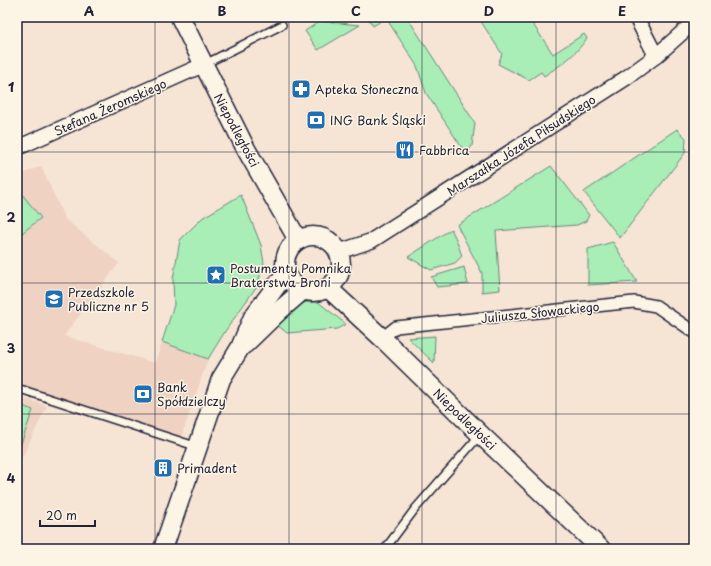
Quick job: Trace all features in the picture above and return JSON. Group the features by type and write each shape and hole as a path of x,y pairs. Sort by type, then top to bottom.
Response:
{"street":[{"name":"Niepodległości","path":"180,17 246,149 298,240"},
{"path":"636,17 656,56"},
{"name":"Marszałka Józefa Piłsudskiego","path":"338,252 371,241 626,78 656,56 694,22"},
{"name":"Stefana Żeromskiego","path":"17,148 203,65"},
{"path":"307,237 321,238 333,244 338,252 341,260 339,276 328,288 320,292 311,293 302,291 288,280 284,262 286,254 291,246 298,240 307,237"},
{"path":"163,549 222,379 240,348 253,317 286,273"},
{"name":"Niepodległości","path":"328,288 601,549"},
{"path":"240,348 302,291"},
{"name":"Juliusza Słowackiego","path":"382,338 396,327 634,302 656,306 694,332"}],"lane":[{"path":"203,65 282,25"},
{"path":"17,388 198,447"},
{"path":"385,549 414,509 480,434"}],"shaded area":[{"path":"41,166 65,219 119,263 64,336 155,363 162,342 208,359 181,438 17,384 17,176"},
{"path":"17,396 47,406 17,468"}],"green space":[{"path":"356,17 407,17 475,123 472,146 466,154 426,93 417,66 386,18 373,26 368,18"},
{"path":"478,17 528,17 553,54 584,34 587,38 578,50 562,64 544,76 541,72 529,80 498,64 502,54"},
{"path":"320,21 360,25 318,50 305,31"},
{"path":"677,129 686,138 685,153 620,238 584,192"},
{"path":"551,166 589,215 586,221 577,225 496,231 500,290 482,292 482,273 457,225"},
{"path":"17,188 41,218 17,237"},
{"path":"241,195 261,245 264,263 257,286 226,330 208,359 162,342 174,305 173,279 180,240 202,218"},
{"path":"451,229 462,256 455,263 431,270 408,257"},
{"path":"613,242 637,282 588,285 588,249"},
{"path":"464,267 468,284 437,287 431,277"},
{"path":"307,302 318,302 346,324 337,329 287,333 276,324 297,305"},
{"path":"435,336 434,363 408,338"},
{"path":"17,404 33,410 17,455"}],"place":[{"name":"Apteka Słoneczna","path":"301,89"},
{"name":"ING Bank Śląski","path":"316,120"},
{"name":"Fabbrica","path":"405,150"},
{"name":"Postumenty Pomnika Braterstwa Broni","path":"216,275"},
{"name":"Przedszkole Publiczne nr 5","path":"54,299"},
{"name":"Bank Spółdzielczy","path":"143,394"},
{"name":"Primadent","path":"163,468"}]}
